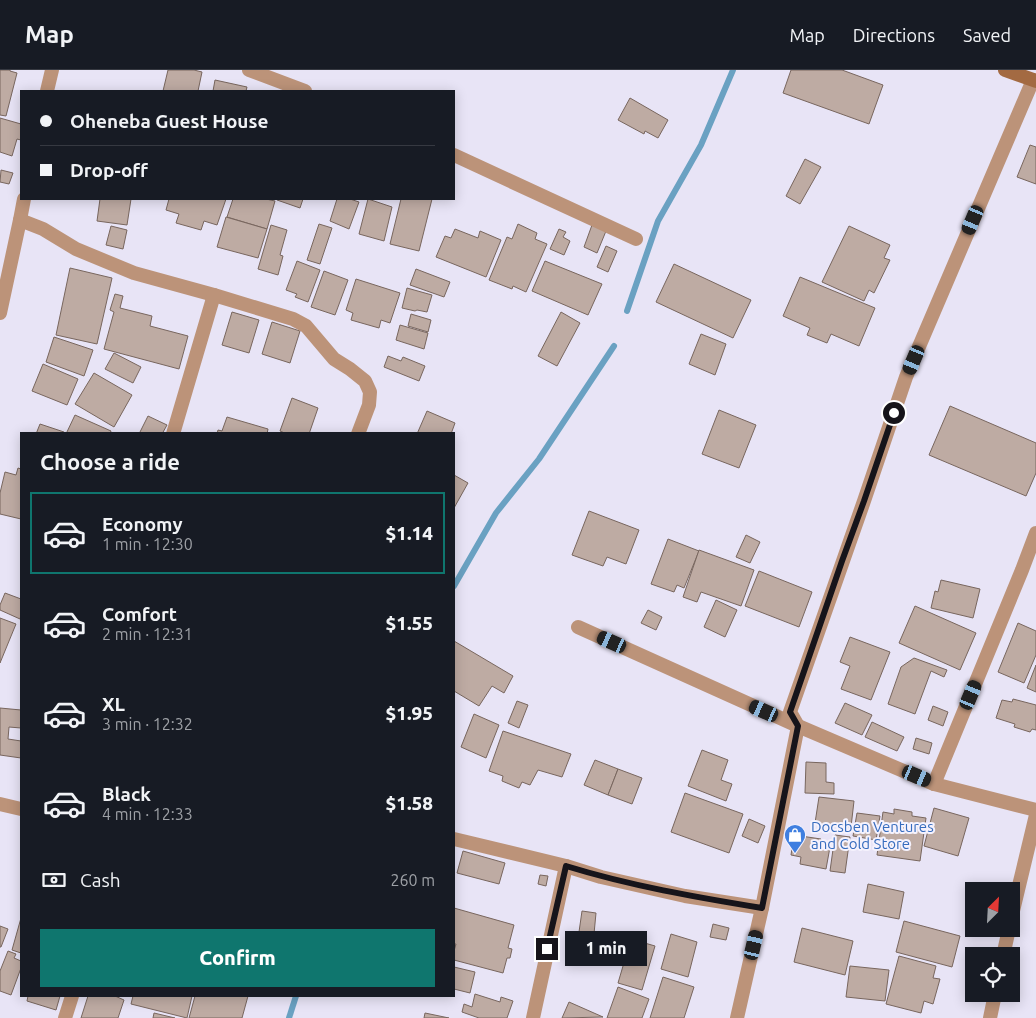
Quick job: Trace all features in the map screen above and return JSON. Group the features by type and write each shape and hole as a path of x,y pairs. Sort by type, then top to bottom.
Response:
{"main road":[{"path":"1005,70 1035,80"}],"street":[{"path":"47,90 52,70"},
{"path":"249,70 302,90"},
{"path":"737,1018 762,908 798,726 790,712 906,377 1035,80"},
{"path":"455,156 636,239"},
{"path":"0,313 24,200"},
{"path":"20,220 43,229 76,249 134,273 293,319 306,326 334,359 365,381 370,392 369,405 359,432"},
{"path":"174,432 214,295"},
{"path":"934,784 1019,579 1036,533"},
{"path":"578,627 798,726 934,784 1036,810"},
{"path":"0,804 20,808"},
{"path":"1020,882 1036,815"},
{"path":"455,839 566,866 601,877 685,896 762,908"},
{"path":"533,1018 566,866"},
{"path":"65,1018 72,997"},
{"path":"990,1018 993,1002"}],"building":[{"path":"0,70 10,70 17,73 6,116 0,115"},
{"path":"168,70 194,70 202,72 198,90 163,90"},
{"path":"791,70 842,70 883,85 869,124 783,93"},
{"path":"215,80 247,87 246,90 213,90"},
{"path":"630,98 668,120 658,138 645,131 644,134 618,120"},
{"path":"0,118 20,124 20,140 17,139 12,156 0,152"},
{"path":"1030,145 1036,147 1036,184 1017,177"},
{"path":"805,159 821,167 800,204 786,196"},
{"path":"1,170 13,173 9,184 0,182"},
{"path":"100,200 131,200 127,225 97,221"},
{"path":"169,200 226,200 217,225 204,221 201,230 176,223 179,214 166,210"},
{"path":"233,200 275,201 267,229 227,217"},
{"path":"277,200 303,200 300,208"},
{"path":"337,200 359,202 349,229 330,221"},
{"path":"368,200 392,207 384,241 359,234"},
{"path":"401,200 432,200 419,251 390,244"},
{"path":"226,217 267,229 258,258 217,247"},
{"path":"319,224 332,228 320,264 307,260"},
{"path":"518,224 537,233 535,239 547,244 526,292 513,286 512,289 489,280 507,237 512,239"},
{"path":"271,225 287,230 280,255 283,256 278,275 258,269"},
{"path":"592,225 606,231 597,253 584,247"},
{"path":"111,226 127,230 123,249 106,245"},
{"path":"849,226 890,245 884,258 890,260 874,293 869,290 864,301 822,282"},
{"path":"455,229 478,238 480,231 501,240 486,277 436,257 445,236 451,238"},
{"path":"559,229 566,232 563,237 570,241 564,255 550,249"},
{"path":"606,246 617,251 608,272 597,267"},
{"path":"297,261 320,270 308,302 295,297 297,294 286,290"},
{"path":"545,261 602,284 588,315 532,291"},
{"path":"674,264 751,300 733,338 656,302"},
{"path":"70,268 112,278 97,344 56,335"},
{"path":"416,269 450,282 444,297 410,285"},
{"path":"324,271 348,280 335,315 311,307"},
{"path":"800,277 875,308 859,346 831,334 827,343 807,335 810,328 783,316"},
{"path":"356,279 400,293 390,323 381,320 379,328 351,320 353,313 346,310"},
{"path":"407,288 432,295 427,312 402,308"},
{"path":"115,294 123,296 120,308 152,316 150,326 188,336 179,369 104,349 114,312 110,310"},
{"path":"232,312 259,320 249,353 222,345"},
{"path":"561,312 580,323 557,366 538,356"},
{"path":"411,314 431,320 428,332 408,326"},
{"path":"272,322 300,331 290,363 262,354"},
{"path":"400,325 428,333 424,349 396,340"},
{"path":"701,334 726,344 715,375 689,364"},
{"path":"54,337 93,350 84,376 46,362"},
{"path":"114,353 141,367 133,383 105,369"},
{"path":"388,356 401,361 403,357 425,366 419,381 384,367"},
{"path":"43,364 78,379 67,405 32,391"},
{"path":"94,373 132,395 114,427 75,404"},
{"path":"292,398 318,408 310,432 280,431"},
{"path":"950,406 1036,443 1036,473 1026,496 929,455"},
{"path":"719,410 756,425 739,468 702,454"},
{"path":"427,411 455,423 452,432 418,432"},
{"path":"75,415 111,431 111,432 67,432"},
{"path":"148,416 167,425 163,432 140,432"},
{"path":"227,417 268,429 267,432 218,432 218,430 222,431"},
{"path":"40,424 64,432 37,432"},
{"path":"18,468 20,469 20,519 0,514 0,493 5,472 16,475"},
{"path":"455,476 468,483 455,506"},
{"path":"589,511 639,530 626,564 607,557 603,566 572,555"},
{"path":"746,535 760,542 750,563 736,557"},
{"path":"668,539 699,551 684,588 677,585 674,592 651,584"},
{"path":"699,550 754,570 741,606 701,592 697,602 683,597"},
{"path":"759,571 812,592 799,627 745,606"},
{"path":"941,580 980,589 973,618 931,608 935,591 938,592"},
{"path":"5,593 20,599 20,619 0,610"},
{"path":"716,600 737,610 725,637 704,627"},
{"path":"915,606 976,633 960,670 899,643"},
{"path":"648,610 662,617 656,630 641,623"},
{"path":"0,618 16,624 0,663"},
{"path":"1018,623 1036,631 1036,655 1024,683 998,672"},
{"path":"850,637 890,652 871,700 841,689 850,666 840,662"},
{"path":"455,642 513,676 504,693 492,686 479,706 455,692"},
{"path":"914,658 947,670 944,677 931,671 915,714 888,704 901,667"},
{"path":"1036,665 1036,692 1027,688"},
{"path":"1013,699 1036,705 1036,730 1032,729 1030,732 1014,727 1015,724 996,718 1002,700 1012,702"},
{"path":"517,701 528,705 519,728 508,723"},
{"path":"845,703 872,715 862,735 835,723"},
{"path":"933,706 948,712 943,726 928,720"},
{"path":"0,708 20,710 20,728 9,727 8,739 20,741 20,758 0,755"},
{"path":"474,714 499,725 486,758 461,747"},
{"path":"872,722 904,737 897,751 865,737"},
{"path":"503,731 571,754 562,777 538,770 530,785 522,782 519,788 502,781 503,776 489,771"},
{"path":"916,738 932,743 929,754 913,749"},
{"path":"702,750 728,760 721,780 732,784 726,801 688,786"},
{"path":"595,760 618,769 608,795 584,785"},
{"path":"806,762 826,763 826,782 834,783 834,794 805,793"},
{"path":"618,769 642,778 632,804 608,795"},
{"path":"685,793 743,814 729,853 671,832"},
{"path":"819,797 854,801 851,827 815,823"},
{"path":"934,808 969,818 958,856 924,846"},
{"path":"894,809 912,812 912,816 926,818 920,861 877,855 883,812 894,814"},
{"path":"857,813 880,816 876,840 853,836"},
{"path":"749,819 765,826 758,843 742,836"},
{"path":"794,835 821,839 820,845 830,847 826,869 800,864 801,857 791,855"},
{"path":"835,835 850,837 845,873 830,871"},
{"path":"463,851 505,863 499,884 457,873"},
{"path":"540,875 548,876 546,886 538,884"},
{"path":"868,884 904,892 899,919 863,912"},
{"path":"455,908 514,925 508,948 512,949 510,958 507,958 503,973 455,960"},
{"path":"582,911 596,913 594,934 579,932"},
{"path":"904,921 960,936 952,967 896,952"},
{"path":"20,922 20,953 12,950"},
{"path":"713,924 729,928 726,940 710,937"},
{"path":"0,926 8,929 1,947 0,947"},
{"path":"802,928 853,941 845,975 794,962"},
{"path":"671,934 697,942 688,977 661,969"},
{"path":"631,939 655,946 642,990 618,983"},
{"path":"8,951 16,954 14,958 20,961 20,971 11,995 0,991 0,971"},
{"path":"899,956 936,966 933,978 940,979 933,1004 924,1001 921,1013 886,1004"},
{"path":"850,966 889,970 885,1001 846,997"},
{"path":"455,967 475,972 470,993 455,989"},
{"path":"663,977 694,987 684,1018 650,1018"},
{"path":"618,987 649,999 642,1018 607,1018"},
{"path":"475,994 500,1002 501,997 513,1001 507,1018 479,1018 462,1012 464,1004 472,1007"},
{"path":"28,997 60,997 56,1010 27,1001"},
{"path":"88,997 117,997 124,1000 118,1018 81,1018"},
{"path":"133,997 192,997 187,1018 131,1004"},
{"path":"195,997 248,997 242,1018 189,1018"},
{"path":"569,1002 603,1017 562,1018"},
{"path":"154,1013 175,1018 153,1018"},
{"path":"425,1013 449,1018 424,1018"}],"waterway":[{"path":"627,311 658,221 701,145 733,70"},
{"path":"455,584 496,513 539,459 614,346"},
{"path":"289,1018 296,997"}],"place":[{"name":"Docsben Ventures and Cold Store","path":"795,854"}],"route":[{"path":"547,949 566,866 601,877 685,896 762,908 798,726 790,712 894,413"}]}
